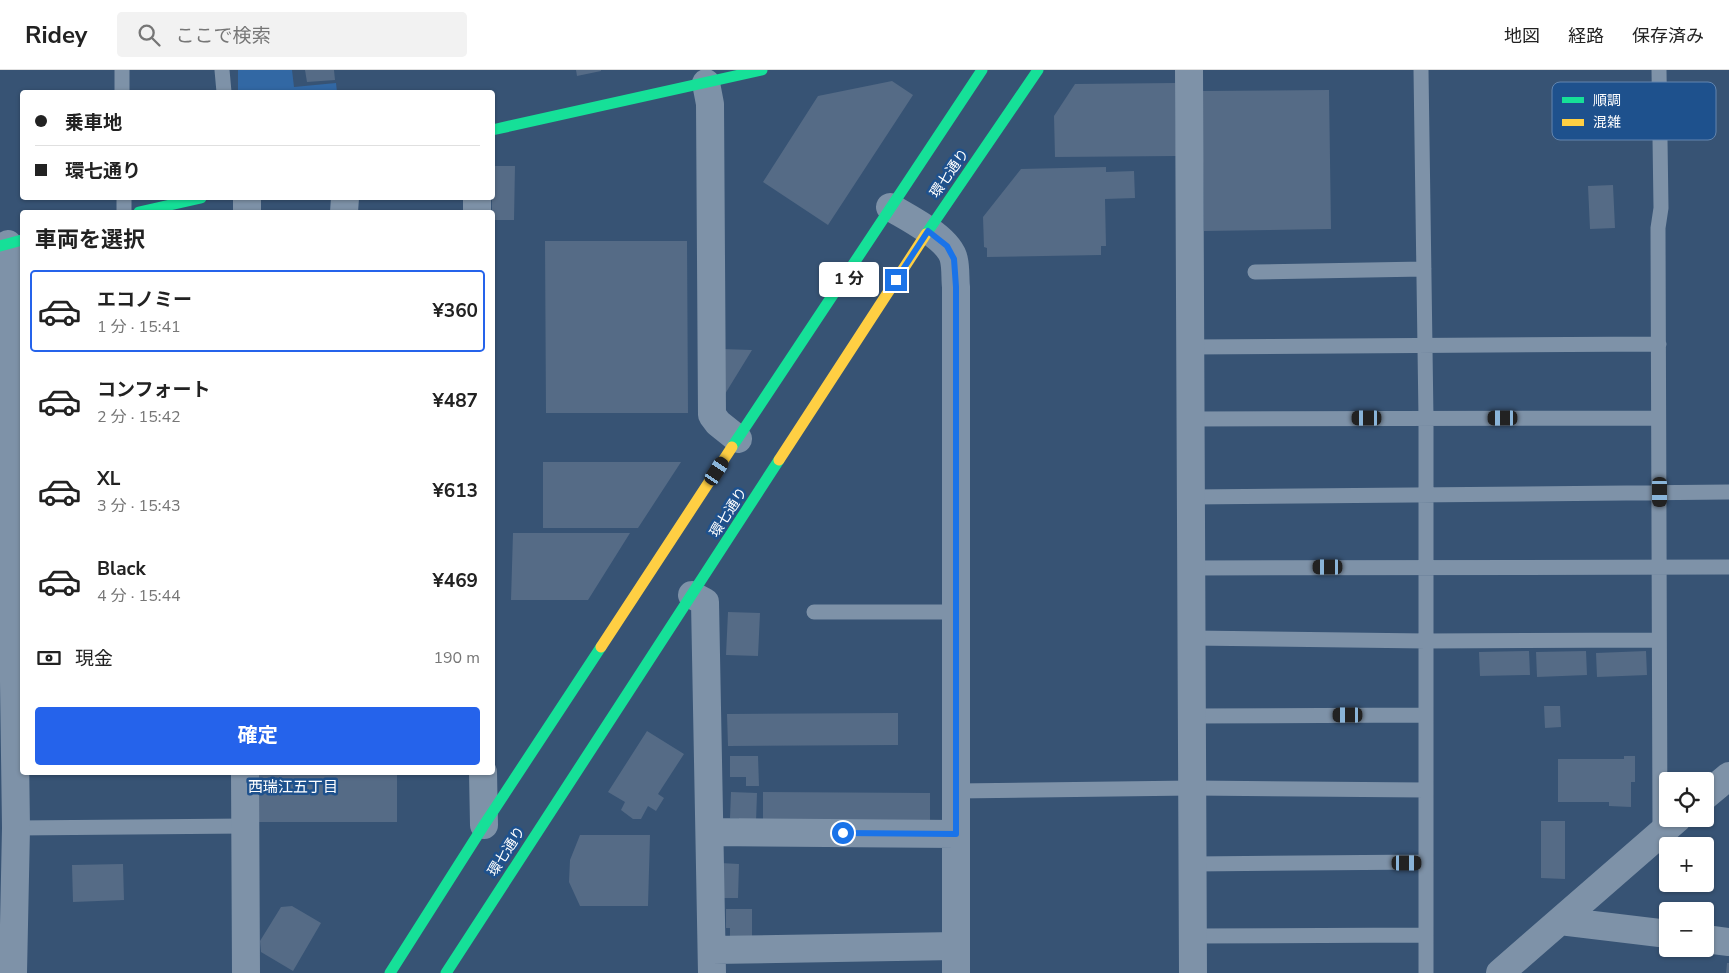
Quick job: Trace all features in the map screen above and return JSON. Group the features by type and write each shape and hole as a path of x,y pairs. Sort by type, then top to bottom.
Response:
{"main road":[{"path":"495,129 706,83 737,73 762,70"},
{"path":"390,973 484,825 982,70"},
{"name":"環七通り","path":"446,973 928,231 1038,70"},
{"path":"148,210 192,200"}],"street":[{"path":"1189,70 1194,973"},
{"path":"706,83 710,104 712,415 718,423 738,439"},
{"path":"692,595 705,602 711,832 712,962 956,960 956,287 954,259 947,246 928,231 890,207"},
{"path":"10,243 13,973"},
{"path":"245,775 246,973"},
{"path":"483,775 484,825"},
{"path":"1714,788 1729,776"},
{"path":"1500,973 1668,827"},
{"path":"711,832 956,834"},
{"path":"1560,921 1659,933"},
{"path":"1714,940 1729,942"}],"lane":[{"path":"122,70 122,90"},
{"path":"222,70 224,90"},
{"path":"1421,70 1426,418 1426,973"},
{"path":"1660,140 1661,208 1658,228 1660,344 1658,640 1666,772"},
{"path":"1255,272 1424,269"},
{"path":"1190,347 1660,344"},
{"path":"1191,419 1658,418"},
{"path":"1191,496 1729,492"},
{"path":"1191,568 1426,566 1729,567"},
{"path":"814,612 955,612"},
{"path":"1192,638 1426,641 1658,640"},
{"path":"1192,716 1425,715"},
{"path":"956,791 1193,788 1426,790"},
{"path":"11,819 246,826"},
{"path":"1193,864 1426,862"},
{"path":"1193,936 1426,935"}],"shaded area":[{"path":"238,70 292,70 294,87 336,83 337,90 238,90"}],"building":[{"path":"305,70 334,70 335,80 307,82"},
{"path":"576,70 601,70 601,71 577,76"},
{"path":"892,81 913,95 828,225 763,182 818,96"},
{"path":"1175,83 1176,156 1055,157 1054,116 1075,84"},
{"path":"1329,90 1331,229 1204,231 1202,91"},
{"path":"495,166 515,166 514,220 495,220 495,210 492,210 492,200 495,200"},
{"path":"1106,167 1106,172 1134,171 1135,198 1105,199 1106,246 1101,246 1101,255 987,257 987,248 984,247 983,217 1021,169"},
{"path":"1613,185 1615,228 1590,229 1588,186"},
{"path":"545,241 687,241 688,413 546,413"},
{"path":"721,349 752,350 725,394"},
{"path":"543,462 681,462 638,528 543,528"},
{"path":"513,533 630,533 588,600 511,600"},
{"path":"728,612 760,613 758,656 726,655"},
{"path":"1529,651 1530,675 1480,676 1479,652"},
{"path":"1586,651 1587,675 1537,677 1536,652"},
{"path":"1646,651 1647,675 1597,677 1596,653"},
{"path":"1544,706 1560,706 1561,727 1545,728"},
{"path":"898,713 898,745 728,746 727,714"},
{"path":"647,731 684,754 658,794 664,798 656,811 648,806 641,819 633,819 621,810 625,802 608,792"},
{"path":"730,756 758,756 759,786 746,786 746,777 730,777"},
{"path":"1624,756 1635,756 1635,782 1631,782 1631,807 1609,806 1609,802 1558,802 1558,759 1624,759"},
{"path":"257,775 397,775 397,822 258,822"},
{"path":"731,792 757,793 756,822 739,822 739,818 730,818"},
{"path":"763,792 930,793 930,820 763,820"},
{"path":"1541,821 1565,821 1565,879 1541,878"},
{"path":"580,835 650,835 648,906 580,906 569,882 570,860"},
{"path":"720,863 739,864 738,898 720,898"},
{"path":"123,864 124,900 73,902 72,865"},
{"path":"292,906 321,923 293,971 261,952 260,941 281,907"},
{"path":"726,909 752,909 752,936 730,936 730,928 726,928"},
{"path":"1727,963 1729,963 1729,973 1726,973"}],"traffic: fast":[{"path":"495,129 762,70"},
{"path":"732,447 982,70"},
{"path":"926,234 1038,70"},
{"path":"148,210 192,200"},
{"path":"0,246 20,241"},
{"path":"446,973 779,460"},
{"path":"390,973 484,825 601,647"}],"traffic: slow":[{"path":"779,460 926,234"},
{"path":"601,647 732,447"}],"district":[{"name":"西瑞江五丁目","path":"293,787"}],"route":[{"path":"843,833 956,834 956,287 954,259 947,246 928,231 896,280"}]}
